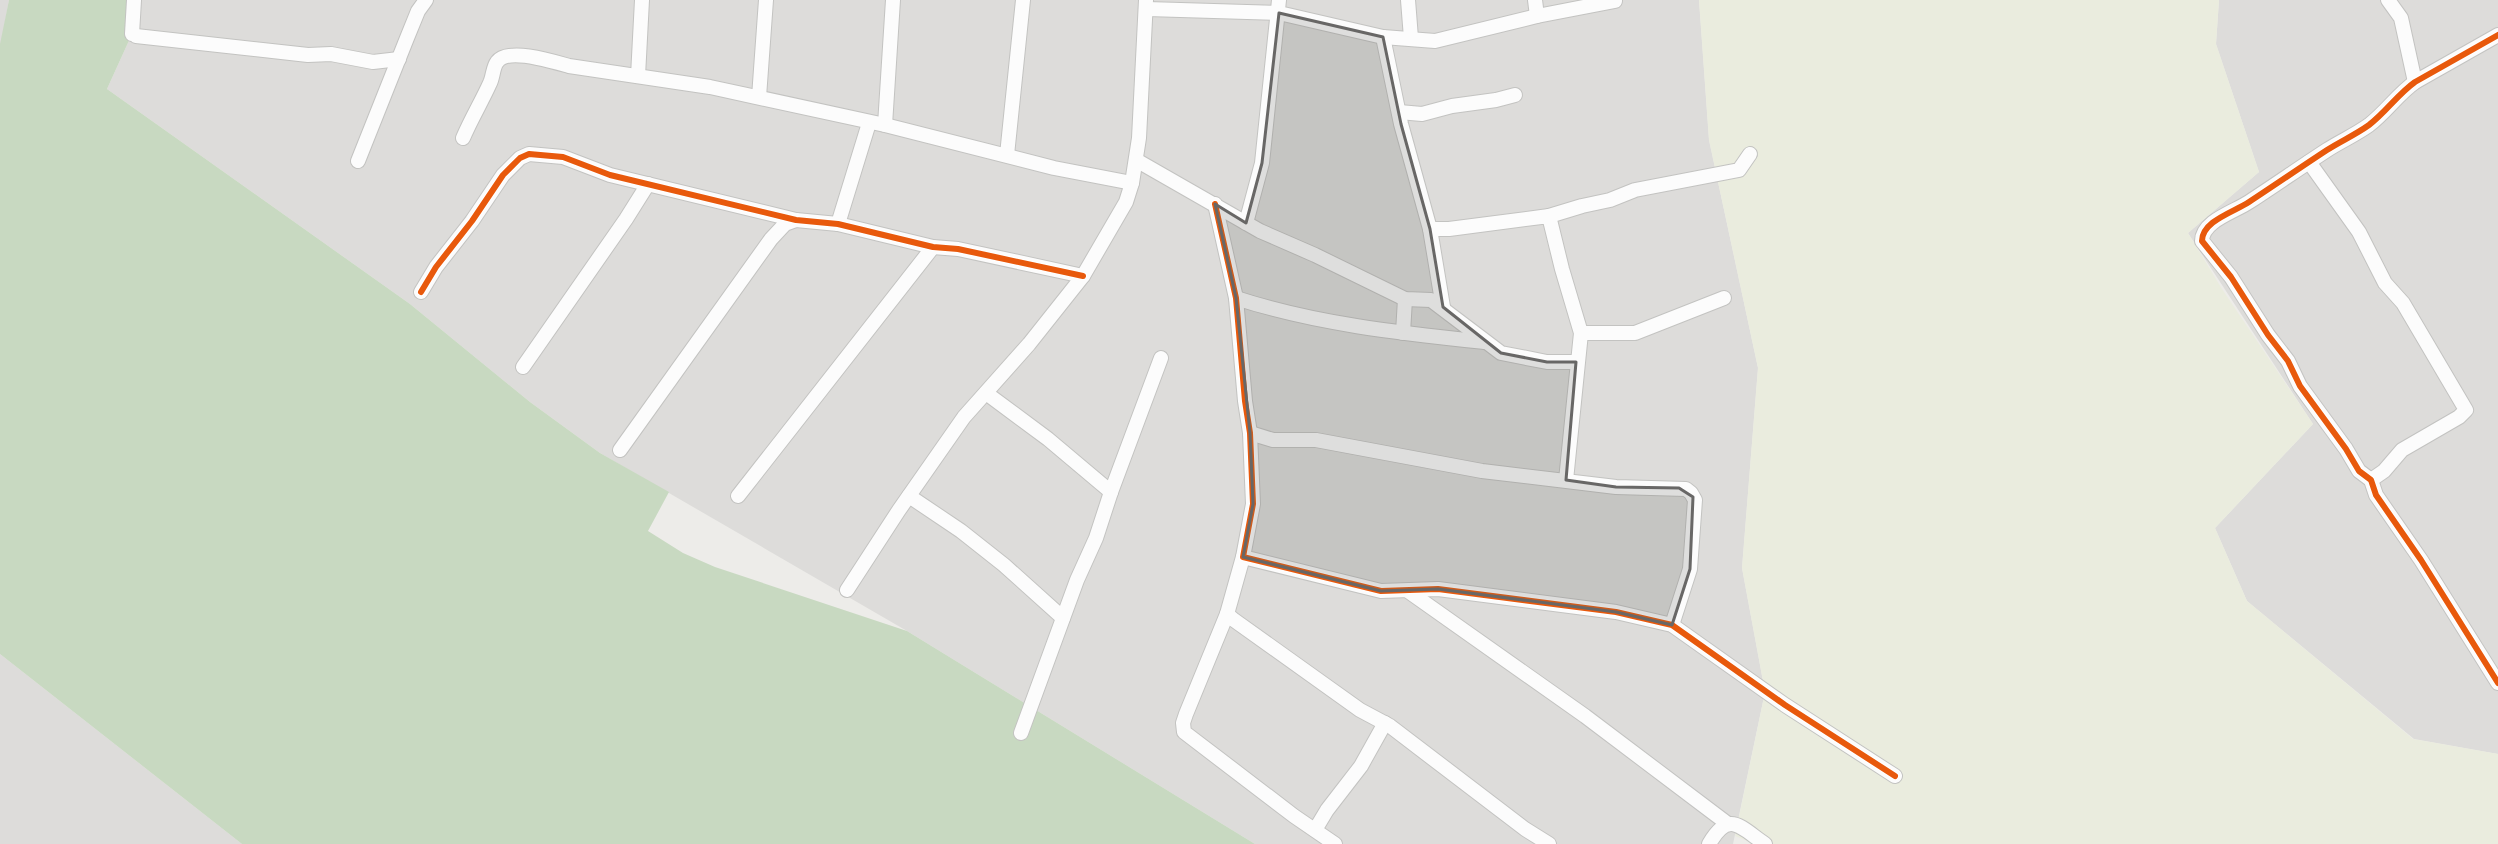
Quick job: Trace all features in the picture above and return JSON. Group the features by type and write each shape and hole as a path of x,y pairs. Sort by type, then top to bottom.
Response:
{"street":[{"path":"134,0 134,35 301,54 331,54 373,62 399,59"},
{"path":"358,161 418,11 426,0"},
{"path":"638,76 642,0"},
{"path":"760,97 766,0"},
{"path":"885,125 893,0"},
{"path":"1007,155 1023,0"},
{"path":"1408,0 1411,38"},
{"path":"1535,0 1537,16"},
{"path":"2388,0 2403,23 2415,82"},
{"path":"847,590 909,496 964,417 1029,344 1082,276 1126,202 1132,183 1136,160 1147,4 1279,6 1383,37 1439,40 1537,16 1615,1"},
{"path":"1246,223 1262,163 1275,29 1279,6"},
{"path":"2498,35 2406,88 2375,120 2353,136 2206,227 2202,235 2202,241 2231,277 2268,335 2288,361 2300,386 2346,449 2359,471 2371,480 2376,495 2421,560 2498,683"},
{"path":"1383,37 1399,112 1430,229 1443,307"},
{"path":"463,138 491,82 497,62 503,58 515,56 538,58 569,66 760,97 869,123 885,125 1054,168 1132,183"},
{"path":"1399,112 1422,114 1452,106 1496,100 1515,95"},
{"path":"838,224 869,123"},
{"path":"421,292 436,267 472,222 503,175 520,158 529,154 563,157 610,175 796,220 838,224 933,247 958,249 1082,276"},
{"path":"1430,229 1449,229 1549,216 1582,206 1610,200 1635,190 1739,170 1750,154"},
{"path":"1136,160 1246,223 1405,300 1431,300 1443,307 1484,342 1501,353 1546,362 1576,362"},
{"path":"2309,162 2359,232 2385,283 2403,303 2466,410 2460,417 2402,450 2384,471 2371,480"},
{"path":"523,367 626,219 648,184"},
{"path":"1215,204 1236,298 1245,401 1250,433 1253,504 1243,557 1227,614 1183,723 1184,732 1294,816 1335,844"},
{"path":"1549,216 1562,269 1581,333 1576,362 1566,480"},
{"path":"620,450 771,239 785,224 796,220"},
{"path":"738,496 933,247"},
{"path":"1236,298 1276,311 1403,333 1484,342"},
{"path":"1581,333 1635,333 1724,298"},
{"path":"1403,333 1405,300"},
{"path":"1021,733 1063,618 1096,538 1111,492 1161,358"},
{"path":"986,392 1048,439 1111,492"},
{"path":"1250,433 1273,440 1316,440 1482,471 1616,487 1679,488 1691,493 1695,500 1690,569 1672,625"},
{"path":"909,496 961,531 998,560 1063,618"},
{"path":"1243,557 1374,589 1408,591 1438,589 1616,612 1672,625 1785,704 1894,776"},
{"path":"1408,591 1585,716 1728,824 1740,826 1765,844"},
{"path":"1227,614 1242,627 1360,710 1385,723 1436,759 1525,829 1549,844"},
{"path":"1315,830 1327,810 1361,766 1385,723"},
{"path":"1709,844 1722,826 1728,824"}],"highlighted area":[{"path":"1279,13 1383,37 1401,124 1430,229 1443,307 1501,353 1547,362 1576,362 1566,480 1616,487 1679,488 1693,497 1690,569 1672,625 1616,612 1438,589 1381,591 1243,557 1253,504 1250,433 1236,298 1215,204 1246,223 1262,163"}],"shaded area":[{"path":"0,0 9,0 1,44 0,44"},
{"path":"129,0 1699,0 1709,140 1758,368 1742,568 1765,692 1733,844 1255,844 907,631 600,453 530,402 410,304 107,89 132,34"},
{"path":"1699,0 2219,0 2216,44 2259,172 2188,233 2222,289 2313,424 2215,528 2247,601 2413,739 2498,754 2498,844 1755,844 1735,836 1765,692 1742,568 1758,368 1709,140"},
{"path":"2219,0 2498,0 2498,754 2414,739 2247,601 2215,528 2313,424 2188,233 2259,172 2216,44"},
{"path":"0,654 242,844 0,844"}],"green space":[{"path":"9,0 129,0 132,34 107,89 410,304 530,402 600,453 669,492 648,531 683,553 715,567 907,631 1255,844 242,844 0,654 0,44"}],"cycle path":[{"path":"2498,35 2415,82 2369,125 2327,150 2249,202 2213,223 2203,234 2202,241 2231,277 2268,335 2288,361 2300,386 2346,449 2359,471 2371,480 2376,495 2421,560 2498,683"},
{"path":"421,292 436,267 472,221 503,175 520,158 529,154 563,157 610,175 796,220 838,224 933,247 958,249 1083,276"},
{"path":"1215,204 1236,298 1245,401 1250,433 1253,504 1243,557 1381,591 1438,589 1616,612 1672,625 1785,705 1895,776"}]}
